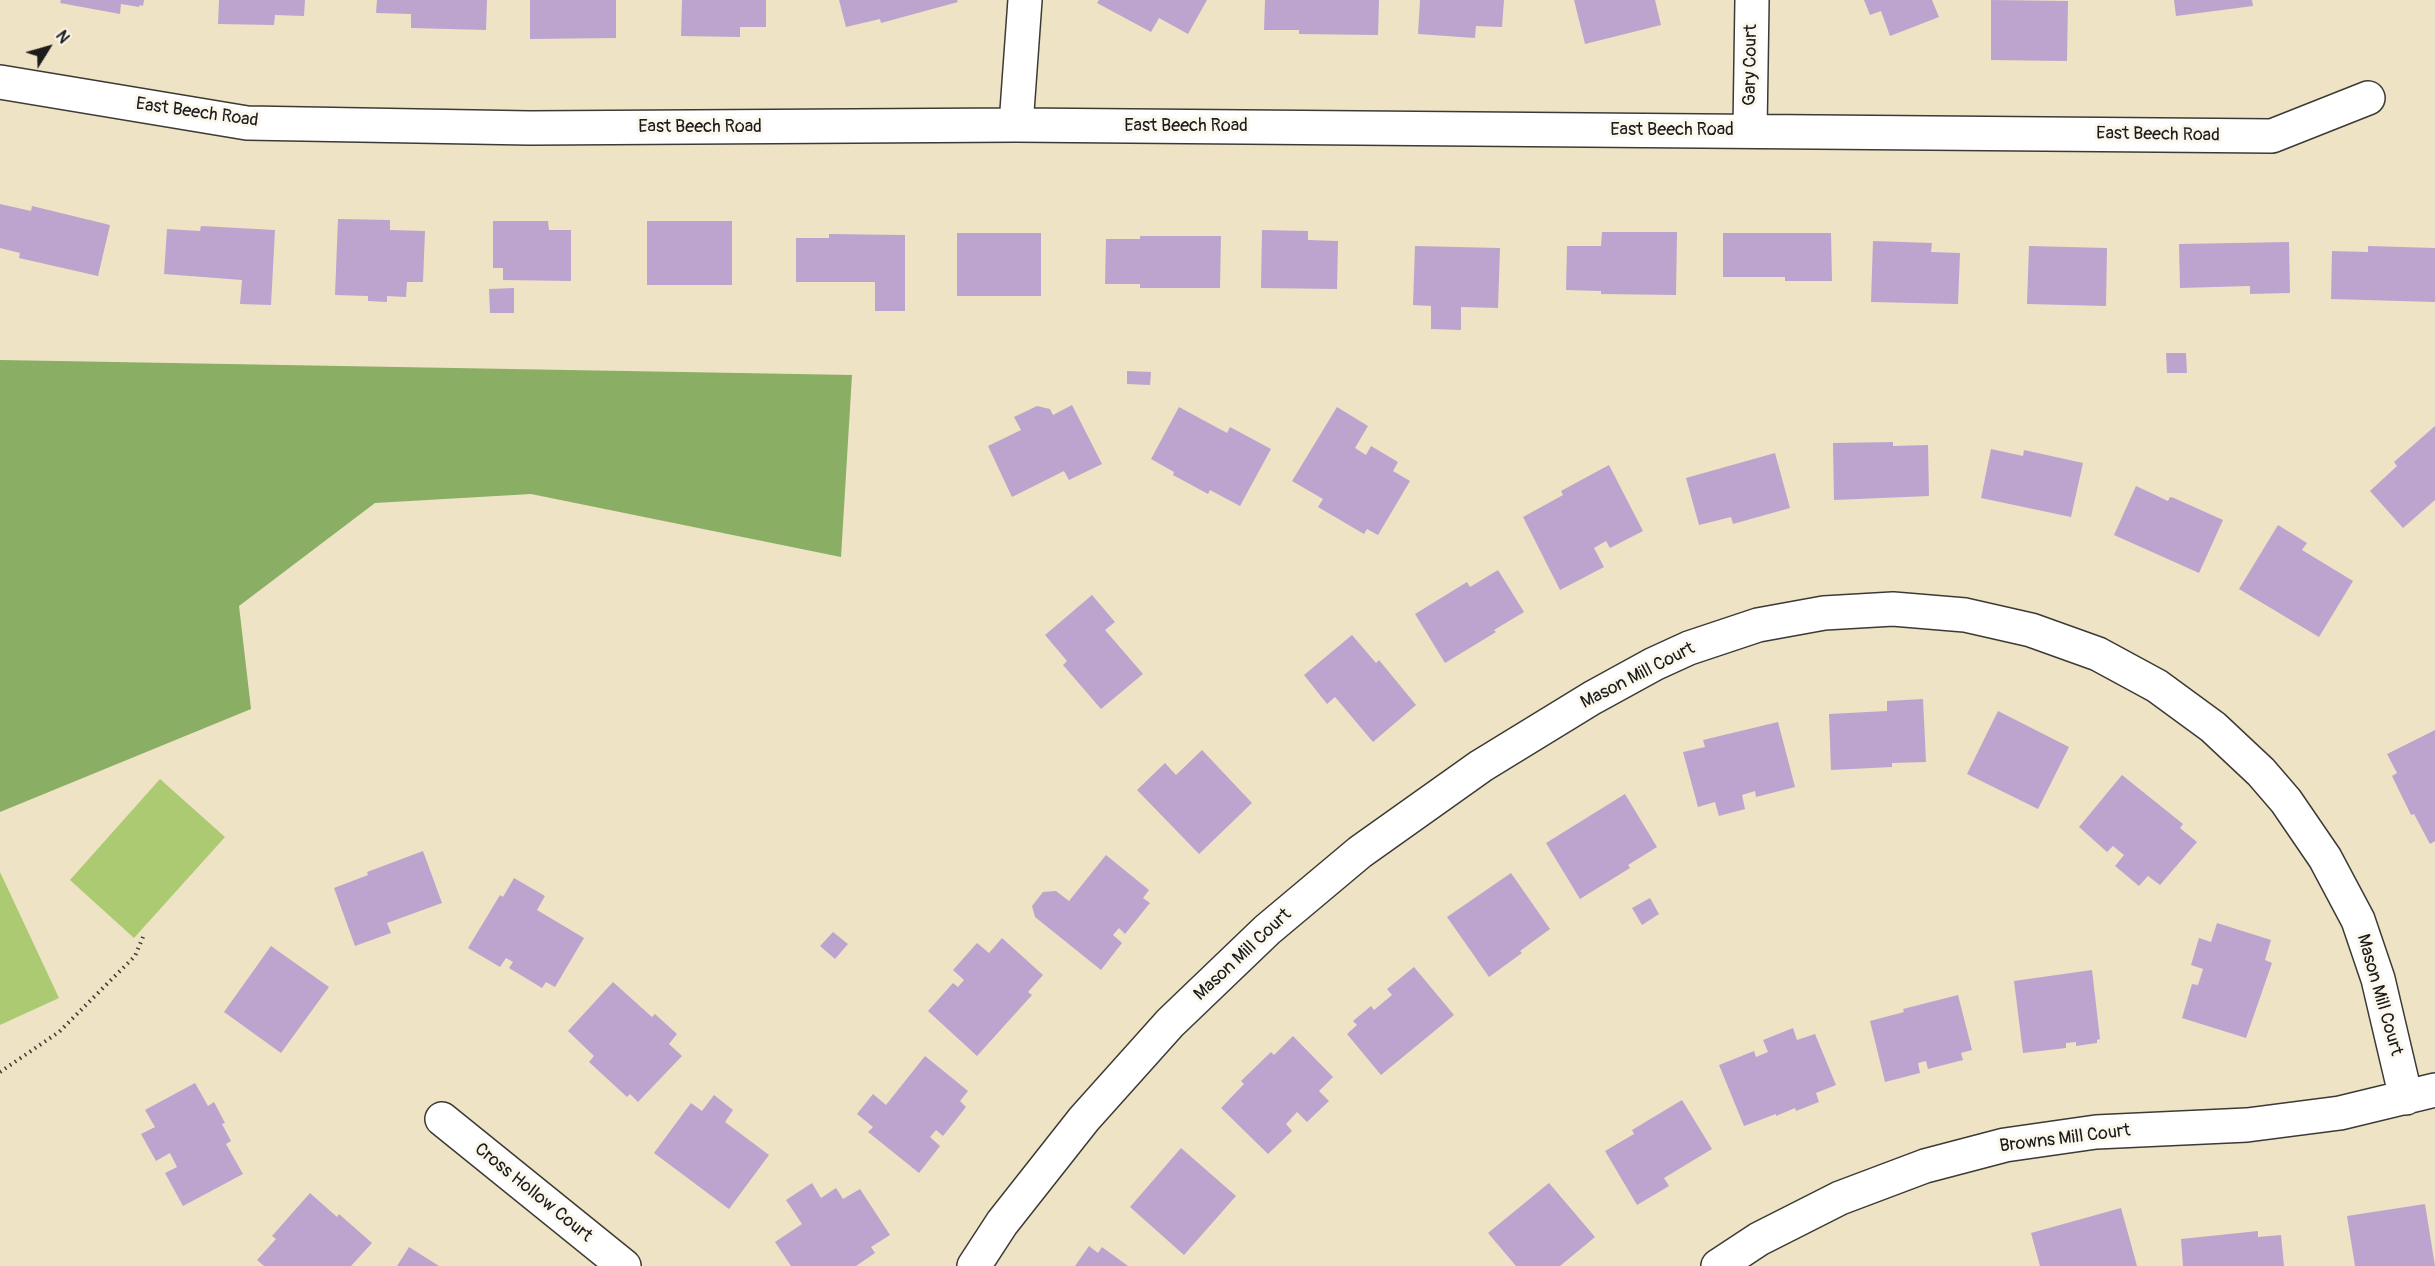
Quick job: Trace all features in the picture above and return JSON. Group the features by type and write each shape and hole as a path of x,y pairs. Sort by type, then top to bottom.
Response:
{"street":[{"path":"1016,125 1025,0"},
{"name":"Gary Court","path":"1750,130 1752,0"},
{"name":"East Beech Road","path":"0,82 247,123 530,128 1016,125 2272,136 2368,98"},
{"name":"Mason Mill Court","path":"974,1266 1002,1223 1084,1119 1170,1023 1267,930 1360,852 1481,766 1592,698 1654,664 1689,648 1758,625 1824,613 1893,609 1965,615 2031,630 2098,654 2157,686 2213,727 2261,772 2286,801 2325,858 2358,920 2421,1094"},
{"name":"Browns Mill Court","path":"1718,1266 1759,1239 1839,1197 1924,1166 2005,1145 2096,1132 2247,1125 2340,1113 2421,1094"},
{"name":"Cross Hollow Court","path":"442,1119 624,1266"}],"path":[{"path":"0,1072 59,1032 135,956 142,938"}],"green space":[{"path":"0,360 852,375 841,557 531,494 375,503 239,606 251,709 0,812"},
{"path":"160,779 225,837 134,938 70,880"},
{"path":"0,872 59,998 0,1025"}],"building":[{"path":"61,0 144,0 143,6 139,7 121,4 120,14 60,3"},
{"path":"219,0 305,0 304,16 275,15 274,25 218,24"},
{"path":"377,0 487,0 486,30 411,28 411,14 376,13"},
{"path":"530,0 616,0 616,38 530,39"},
{"path":"682,0 766,0 766,27 740,27 740,37 681,36"},
{"path":"839,0 957,0 958,2 881,23 880,19 846,27"},
{"path":"1099,0 1207,0 1188,34 1159,18 1151,32 1097,3"},
{"path":"1265,0 1379,0 1378,35 1299,34 1299,30 1264,30"},
{"path":"1420,0 1504,0 1502,27 1476,26 1475,38 1418,34"},
{"path":"1574,0 1655,0 1661,25 1585,44"},
{"path":"1864,0 1932,0 1939,17 1890,36 1881,11 1870,15"},
{"path":"1991,0 2068,1 2067,61 1991,60"},
{"path":"2174,0 2252,0 2253,6 2176,16"},
{"path":"0,204 31,211 32,206 110,225 98,276 19,258 20,253 0,248"},
{"path":"338,219 390,220 390,230 425,231 423,282 407,282 406,297 387,296 387,302 368,301 368,296 335,295"},
{"path":"493,221 548,221 549,230 571,230 571,281 503,280 503,268 493,268"},
{"path":"647,221 732,221 732,285 647,285"},
{"path":"201,226 275,230 271,305 240,304 242,280 164,274 167,229 200,231"},
{"path":"1262,230 1308,231 1308,240 1338,241 1337,289 1261,288"},
{"path":"1602,232 1677,232 1676,295 1601,294 1601,291 1566,290 1567,246 1601,246"},
{"path":"957,233 1041,233 1041,296 957,296"},
{"path":"1723,233 1831,233 1832,281 1785,281 1785,277 1723,277"},
{"path":"829,234 905,235 905,311 875,311 875,282 796,282 796,238 829,238"},
{"path":"1140,236 1221,236 1220,288 1140,288 1140,284 1105,284 1106,239 1140,239"},
{"path":"1873,241 1932,243 1931,252 1960,253 1958,304 1871,302"},
{"path":"2289,242 2290,293 2250,294 2250,286 2180,288 2179,244"},
{"path":"1415,246 1500,248 1498,308 1461,307 1461,330 1431,329 1431,306 1413,305"},
{"path":"2029,246 2107,248 2106,306 2027,304"},
{"path":"2368,246 2435,248 2435,302 2331,299 2332,251 2368,252"},
{"path":"514,288 514,313 490,313 489,289"},
{"path":"2166,353 2186,353 2187,373 2167,373"},
{"path":"1127,371 1151,372 1150,385 1127,384"},
{"path":"1072,405 1102,464 1069,480 1064,471 1012,497 988,446 1021,430 1014,417 1037,406 1050,409 1053,415"},
{"path":"1179,407 1227,433 1230,427 1271,449 1240,506 1210,490 1208,494 1173,475 1174,472 1151,459"},
{"path":"1337,407 1368,426 1355,448 1366,455 1371,446 1398,462 1393,471 1410,481 1378,535 1367,529 1364,534 1318,507 1323,499 1292,481"},
{"path":"2435,426 2435,500 2403,528 2370,491 2397,466 2394,462"},
{"path":"1893,442 1893,446 1928,445 1929,496 1834,500 1833,443"},
{"path":"1991,449 2023,456 2024,450 2083,463 2071,517 1981,498"},
{"path":"1775,453 1790,508 1733,524 1731,517 1699,525 1686,478"},
{"path":"1609,465 1643,531 1610,548 1606,541 1594,548 1604,567 1560,590 1523,517 1563,495 1561,491"},
{"path":"2136,486 2168,501 2170,497 2174,498 2223,520 2199,573 2114,535"},
{"path":"2278,525 2307,543 2302,550 2353,581 2319,637 2239,589"},
{"path":"1498,570 1524,612 1445,663 1415,614 1467,582 1470,587"},
{"path":"1092,595 1115,622 1105,630 1143,674 1101,709 1063,665 1067,661 1045,635"},
{"path":"1352,635 1376,663 1379,660 1416,705 1373,742 1335,697 1327,704 1304,675"},
{"path":"1923,699 1926,762 1892,763 1892,767 1831,770 1829,714 1887,711 1887,701"},
{"path":"1998,711 2069,747 2038,809 1967,774"},
{"path":"1778,722 1795,787 1756,797 1755,791 1742,795 1745,809 1719,816 1715,802 1698,807 1683,752 1705,747 1703,740"},
{"path":"2435,730 2435,841 2430,844 2414,814 2411,815 2392,776 2397,773 2387,754"},
{"path":"1202,750 1252,803 1199,854 1137,790 1165,763 1176,775"},
{"path":"2122,775 2183,824 2180,828 2197,842 2160,885 2148,876 2139,886 2115,866 2124,855 2113,846 2107,852 2079,827"},
{"path":"1625,794 1657,847 1628,865 1630,868 1580,899 1546,843"},
{"path":"423,851 442,903 387,923 391,933 355,946 334,888 368,875 367,872"},
{"path":"1106,855 1149,890 1143,898 1150,903 1125,934 1119,928 1113,935 1122,943 1101,970 1035,917 1032,906 1043,892 1056,891 1069,901"},
{"path":"1511,873 1550,929 1489,977 1447,917"},
{"path":"514,878 545,896 537,910 584,938 555,987 546,982 542,988 509,968 513,962 506,958 500,967 468,948 500,895 503,897"},
{"path":"1650,898 1659,914 1642,925 1632,908"},
{"path":"2217,923 2271,940 2265,960 2272,963 2246,1038 2182,1018 2192,984 2198,985 2203,969 2191,965 2199,938 2211,942"},
{"path":"833,932 848,944 835,959 820,946"},
{"path":"1002,938 1043,975 1028,992 1032,995 977,1056 928,1011 953,983 958,987 964,980 953,970 977,943 989,953"},
{"path":"271,946 329,987 281,1053 224,1012"},
{"path":"1414,967 1454,1015 1381,1075 1347,1034 1357,1025 1353,1021 1371,1006 1374,1010 1392,995 1387,989"},
{"path":"2092,970 2100,1039 2097,1043 2076,1046 2076,1042 2066,1043 2066,1048 2023,1053 2014,981"},
{"path":"613,982 652,1017 655,1014 677,1034 669,1044 682,1056 638,1102 630,1094 627,1097 589,1062 594,1056 568,1031"},
{"path":"1958,995 1972,1050 1961,1053 1963,1060 1928,1069 1926,1061 1918,1063 1920,1073 1885,1082 1870,1021 1904,1012 1903,1009"},
{"path":"1793,1028 1797,1040 1815,1034 1836,1085 1816,1093 1819,1102 1744,1126 1719,1065 1754,1051 1756,1057 1768,1052 1763,1040"},
{"path":"1293,1036 1333,1077 1319,1091 1329,1101 1307,1122 1297,1112 1286,1124 1292,1131 1268,1154 1221,1108 1244,1084 1241,1081 1271,1052 1274,1055"},
{"path":"925,1056 968,1091 960,1101 966,1107 943,1136 936,1130 930,1137 940,1146 919,1173 868,1132 873,1127 857,1114 873,1094 886,1105"},
{"path":"195,1083 208,1106 214,1102 231,1141 226,1144 243,1174 183,1206 165,1173 177,1167 170,1153 156,1161 141,1134 155,1127 145,1110"},
{"path":"714,1095 733,1110 725,1122 769,1155 729,1209 654,1153 691,1103 702,1111"},
{"path":"1682,1100 1712,1149 1664,1178 1669,1186 1637,1205 1605,1151 1634,1134 1632,1130"},
{"path":"1181,1148 1236,1196 1184,1255 1130,1207"},
{"path":"812,1183 821,1198 836,1188 843,1199 860,1189 890,1235 871,1247 875,1253 856,1266 791,1266 775,1242 802,1224 786,1200"},
{"path":"1549,1183 1595,1237 1560,1266 1516,1266 1488,1233"},
{"path":"310,1193 337,1217 339,1214 372,1243 351,1266 264,1266 257,1260 276,1239 272,1236"},
{"path":"2425,1204 2435,1266 2355,1266 2347,1216"},
{"path":"2121,1208 2137,1266 2040,1266 2031,1233"},
{"path":"2258,1231 2258,1237 2281,1235 2284,1266 2183,1266 2181,1239"},
{"path":"1089,1246 1098,1253 1102,1247 1128,1266 1075,1266"},
{"path":"409,1247 439,1266 397,1266"}]}
